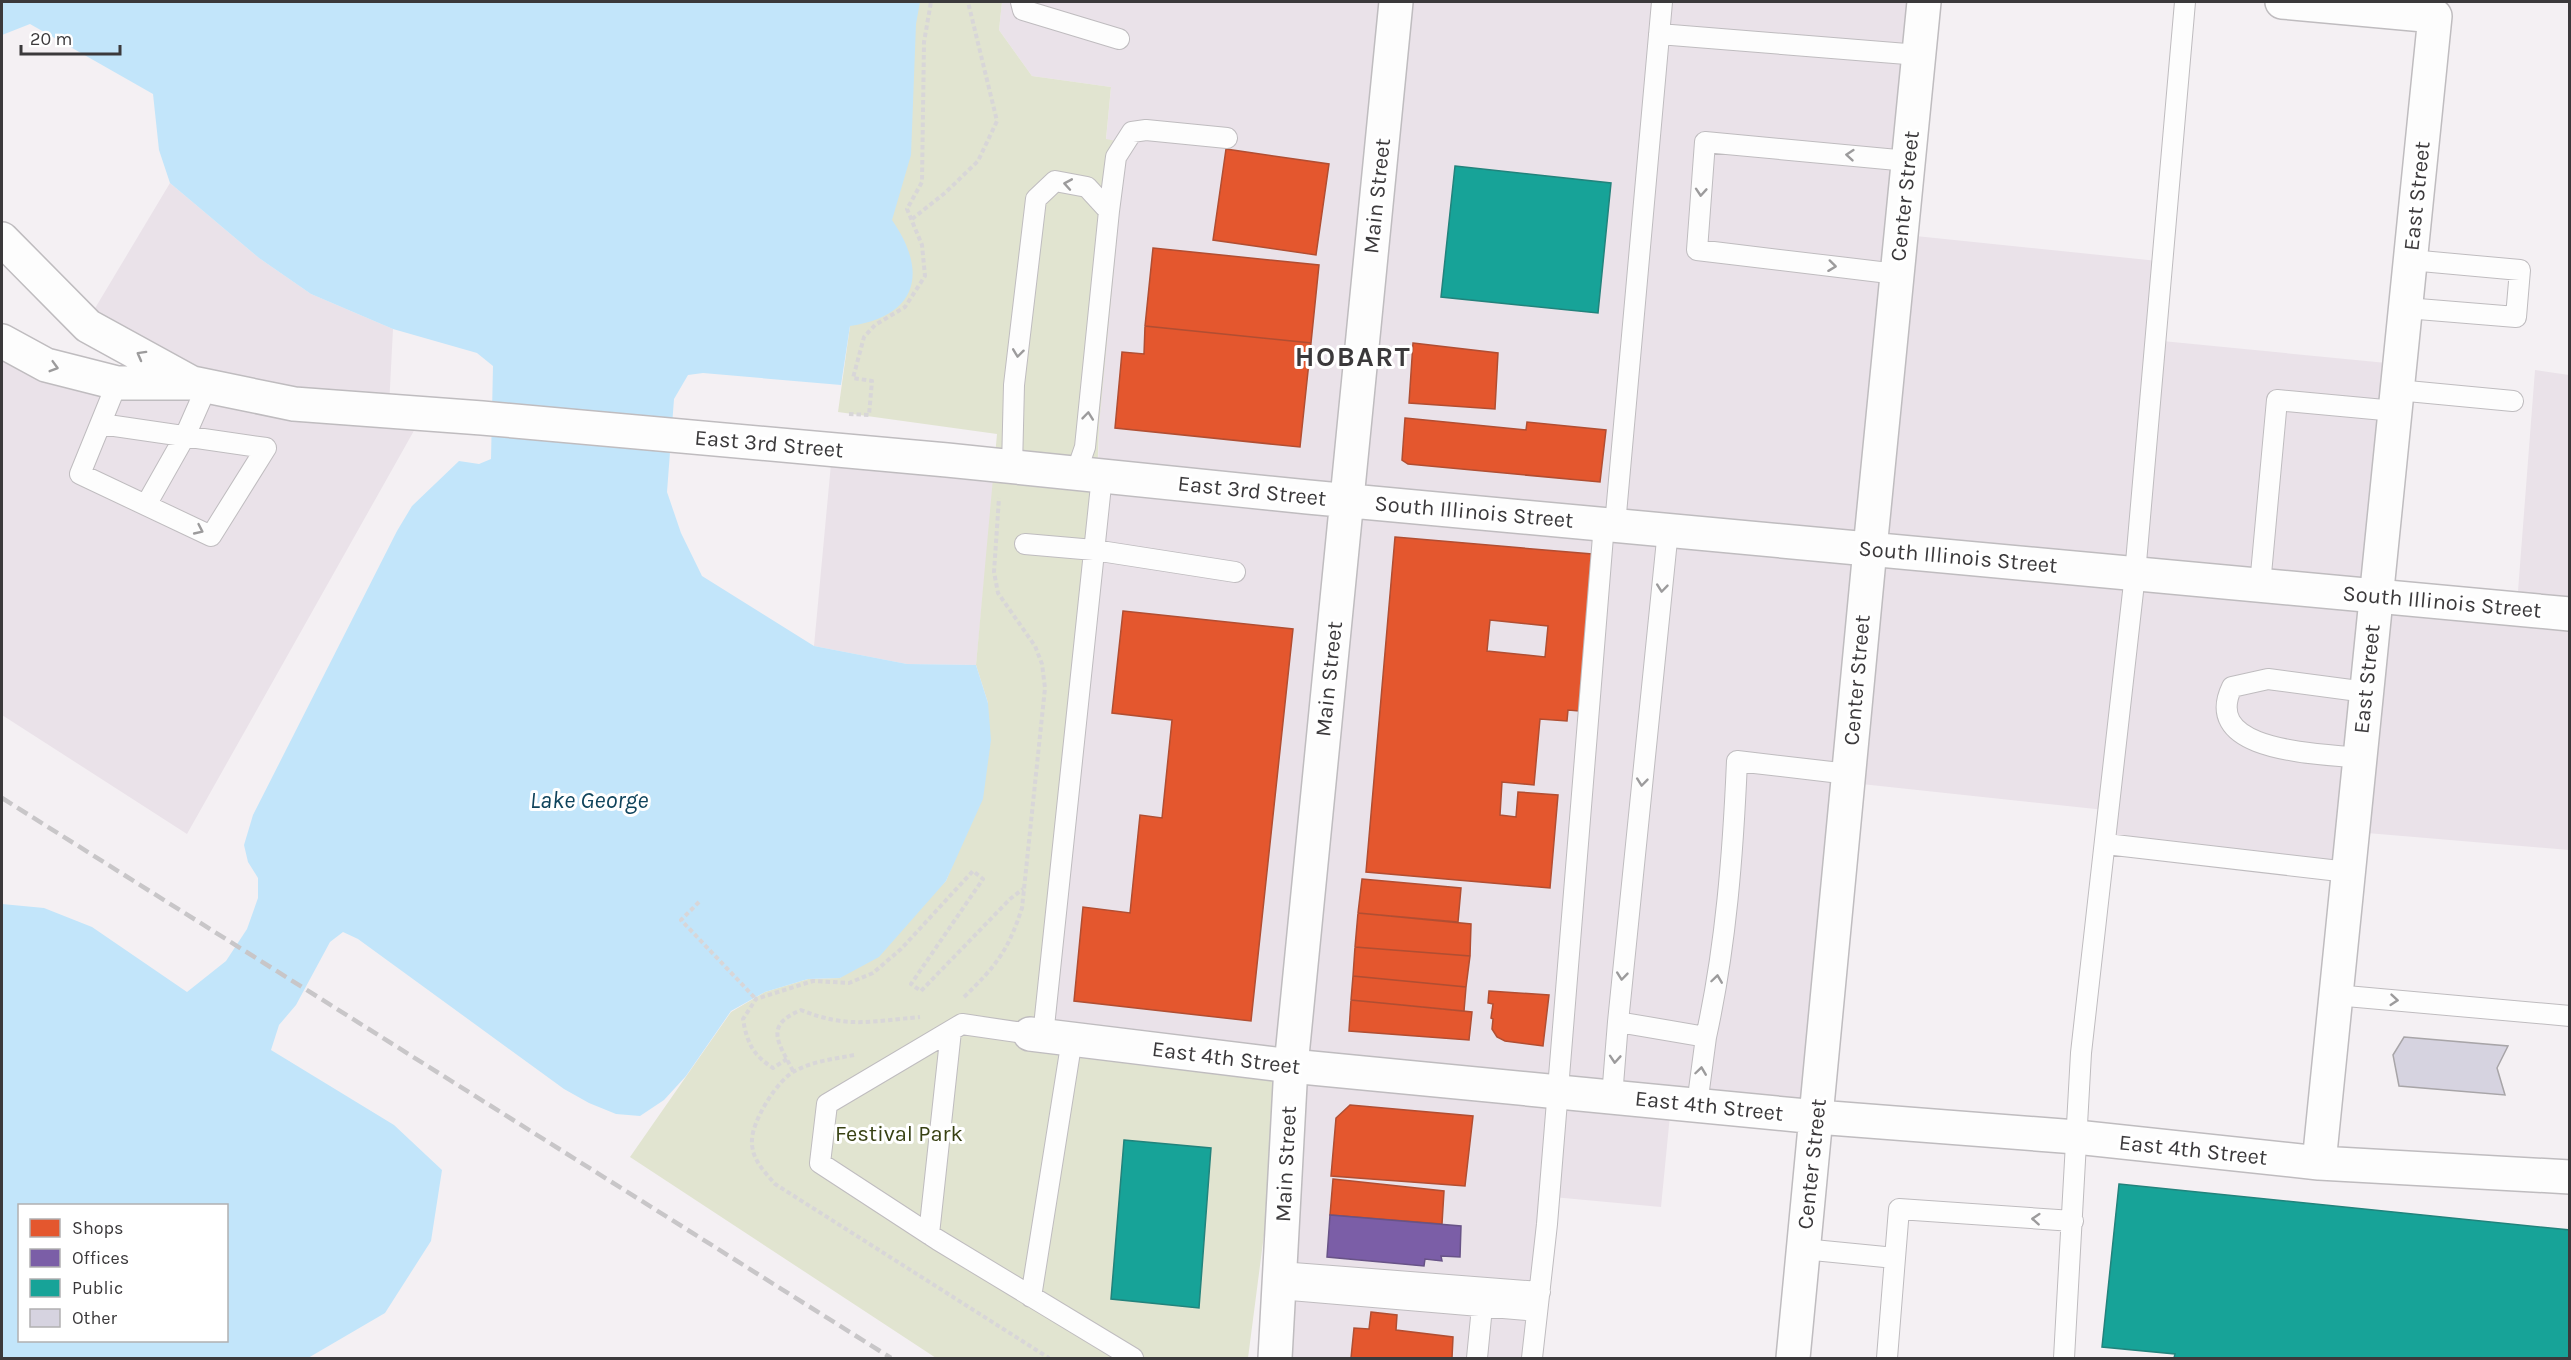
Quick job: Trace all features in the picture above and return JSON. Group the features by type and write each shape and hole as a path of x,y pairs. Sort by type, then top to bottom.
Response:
{"street":[{"name":"Main Street","path":"1275,1359 1292,1066 1396,2"},
{"name":"Center Street","path":"1793,1359 1924,2"},
{"path":"2282,2 2376,6"},
{"name":"East Street","path":"2319,1163 2435,16 2376,6"},
{"name":"East 3rd Street","path":"2,239 88,326 200,385"},
{"name":"East 3rd Street","path":"2,341 46,365 117,383 200,385 294,404 482,418 1007,466 1347,501"},
{"name":"South Illinois Street","path":"1347,501 2570,614"},
{"name":"East 4th Street","path":"1048,1036 1292,1066 1817,1117 2076,1137 2319,1163 2570,1177"}],"lane":[{"path":"1020,2 1023,10 1119,39"},
{"path":"1532,1359 1610,525 1662,2"},
{"path":"2064,1359 2081,1053 2135,574 2186,2"},
{"path":"1659,34 1919,55"},
{"path":"1031,1297 1048,1036 1095,550 1085,447 1111,174 1116,157 1132,132 1146,130 1227,138"},
{"path":"1897,274 1697,250 1705,142 1908,161"},
{"path":"1007,466 1036,199 1055,181 1087,187 1109,211"},
{"path":"2406,308 2516,317 2520,270 2410,260"},
{"path":"100,424 266,448 212,536 80,474 100,424 117,383"},
{"path":"146,505 185,436 200,385"},
{"path":"2260,585 2277,400 2513,401"},
{"path":"1612,1097 1668,530"},
{"path":"1025,544 1095,550 1235,572"},
{"path":"2359,758 2274,748 2253,741 2235,728 2227,716 2225,702 2232,687 2268,679 2366,692"},
{"path":"1697,1105 1733,861 1737,761 1849,774"},
{"path":"2106,844 2348,872"},
{"path":"2335,995 2570,1016"},
{"path":"1618,1022 1706,1037"},
{"path":"1048,1036 962,1024 827,1104 820,1163 928,1234 1132,1359"},
{"path":"928,1234 951,1031"},
{"path":"1887,1359 1899,1209 2073,1221"},
{"path":"1803,1249 1894,1258"},
{"path":"1280,1281 1539,1302"},
{"path":"1280,1281 1482,1307 1539,1302"},
{"path":"1478,1359 1482,1307"}],"path":[{"path":"849,414 869,415 872,381 853,378 864,337 875,325 906,308 925,276 922,244 907,209 922,182 924,42 931,2"},
{"path":"912,219 945,193 978,161 997,121 968,2"},
{"path":"955,1003 995,967 1011,940 1022,908 1045,688 1042,664 1035,646 998,592 994,572 1007,466"},
{"path":"787,1059 773,1068 759,1059 747,1042 743,1019 756,999 813,981 849,983 873,973 901,949 973,870 983,879 912,984 921,991 1010,899 1024,889"},
{"path":"699,902 681,920 756,999"},
{"path":"793,1071 777,1037 778,1026 788,1015 801,1010 834,1022 857,1024 928,1016"}],"shaded area":[{"path":"1002,2 1392,2 1342,496 1098,471 1106,140 1111,87 1032,76 999,30"},
{"path":"1399,2 1921,2 1813,1112 1671,1105 1661,1207 1542,1196 1524,1358 1280,1358"},
{"path":"170,183 259,258 311,294 393,329 389,407 194,378 88,320"},
{"path":"1906,235 2158,261 2152,340 2397,364 2374,593 1875,543"},
{"path":"2,349 420,420 187,834 2,715"},
{"path":"2535,370 2569,375 2569,609 2517,604"},
{"path":"832,453 995,470 976,665 907,664 814,646"},
{"path":"1097,482 1341,507 1285,1073 1037,1042"},
{"path":"1874,554 2131,576 2105,810 1852,783"},
{"path":"2138,577 2372,601 2345,868 2109,840"},
{"path":"2379,600 2569,617 2569,850 2355,832"}],"green space":[{"name":"Festival Park","path":"880,2 1002,2 999,30 1032,76 1111,87 1106,139 1126,143 1099,425 1097,482 1037,1041 1285,1073 1248,1358 936,1358 630,1157 731,1012 765,992 808,979 840,978 946,881 962,841 988,703 976,665 997,434 838,412 850,326"}],"water":[{"name":"Lake George","path":"2,2 920,2 916,24 911,155 892,220 904,239 910,258 913,274 910,289 902,302 890,313 873,321 850,326 841,385 703,373 688,375 674,399 667,492 681,533 702,576 814,646 907,664 976,665 988,703 991,740 983,799 946,881 879,957 840,978 808,979 765,992 731,1011 686,1076 664,1100 640,1116 616,1114 564,1089 358,939 343,932 330,942 296,1005 279,1025 271,1050 394,1125 442,1170 431,1241 385,1313 308,1358 2,1358 2,904 44,908 92,927 187,992 226,961 247,929 258,898 258,878 248,862 244,845 253,815 397,531 412,506 459,461 479,464 491,459 493,366 477,353 393,329 311,294 259,258 170,183 159,150 153,94 30,24 2,35"}],"building: Shops":[{"path":"1226,149 1329,164 1316,255 1213,240"},
{"path":"1153,248 1319,265 1311,343 1145,326"},
{"path":"1145,326 1311,343 1300,447 1115,428 1122,352 1144,354"},
{"path":"1413,343 1498,353 1495,409 1409,403"},
{"path":"1405,418 1526,430 1527,422 1606,430 1600,482 1408,464 1402,460"},
{"path":"1395,537 1592,554 1579,711 1568,710 1567,721 1540,719 1534,785 1502,782 1500,815 1516,817 1518,792 1558,795 1550,888 1366,872","holes":["1490,620 1548,626 1545,657 1487,651"]},
{"path":"1123,611 1293,629 1251,1021 1074,1001 1083,907 1130,913 1140,815 1162,818 1172,720 1112,713"},
{"path":"1362,879 1461,888 1458,922 1358,913"},
{"path":"1358,913 1471,924 1470,956 1355,947"},
{"path":"1355,947 1470,956 1466,987 1353,976"},
{"path":"1353,976 1466,987 1464,1011 1351,1000"},
{"path":"1489,991 1549,995 1543,1046 1505,1041 1497,1037 1492,1029 1493,1004 1488,1003"},
{"path":"1351,1000 1472,1012 1469,1040 1349,1031"},
{"path":"1350,1105 1473,1116 1465,1186 1331,1176 1336,1118"},
{"path":"1333,1179 1444,1191 1442,1224 1330,1215"},
{"path":"1371,1312 1397,1315 1396,1330 1453,1337 1452,1358 1351,1358 1354,1328 1369,1329"}],"building: Offices":[{"path":"1330,1215 1461,1226 1460,1257 1441,1256 1442,1261 1425,1259 1424,1266 1327,1257"}],"building: Public":[{"path":"1455,166 1611,183 1598,313 1441,297"},
{"path":"1124,1140 1211,1148 1199,1308 1111,1299"},
{"path":"2119,1184 2570,1230 2570,1358 2174,1358 2175,1354 2102,1347"}],"building: Other":[{"path":"2404,1037 2508,1046 2497,1068 2505,1095 2399,1086 2393,1055"}],"railway":[{"path":"2,798 891,1358"}],"district":[{"name":"HOBART","path":"1353,356"}]}
